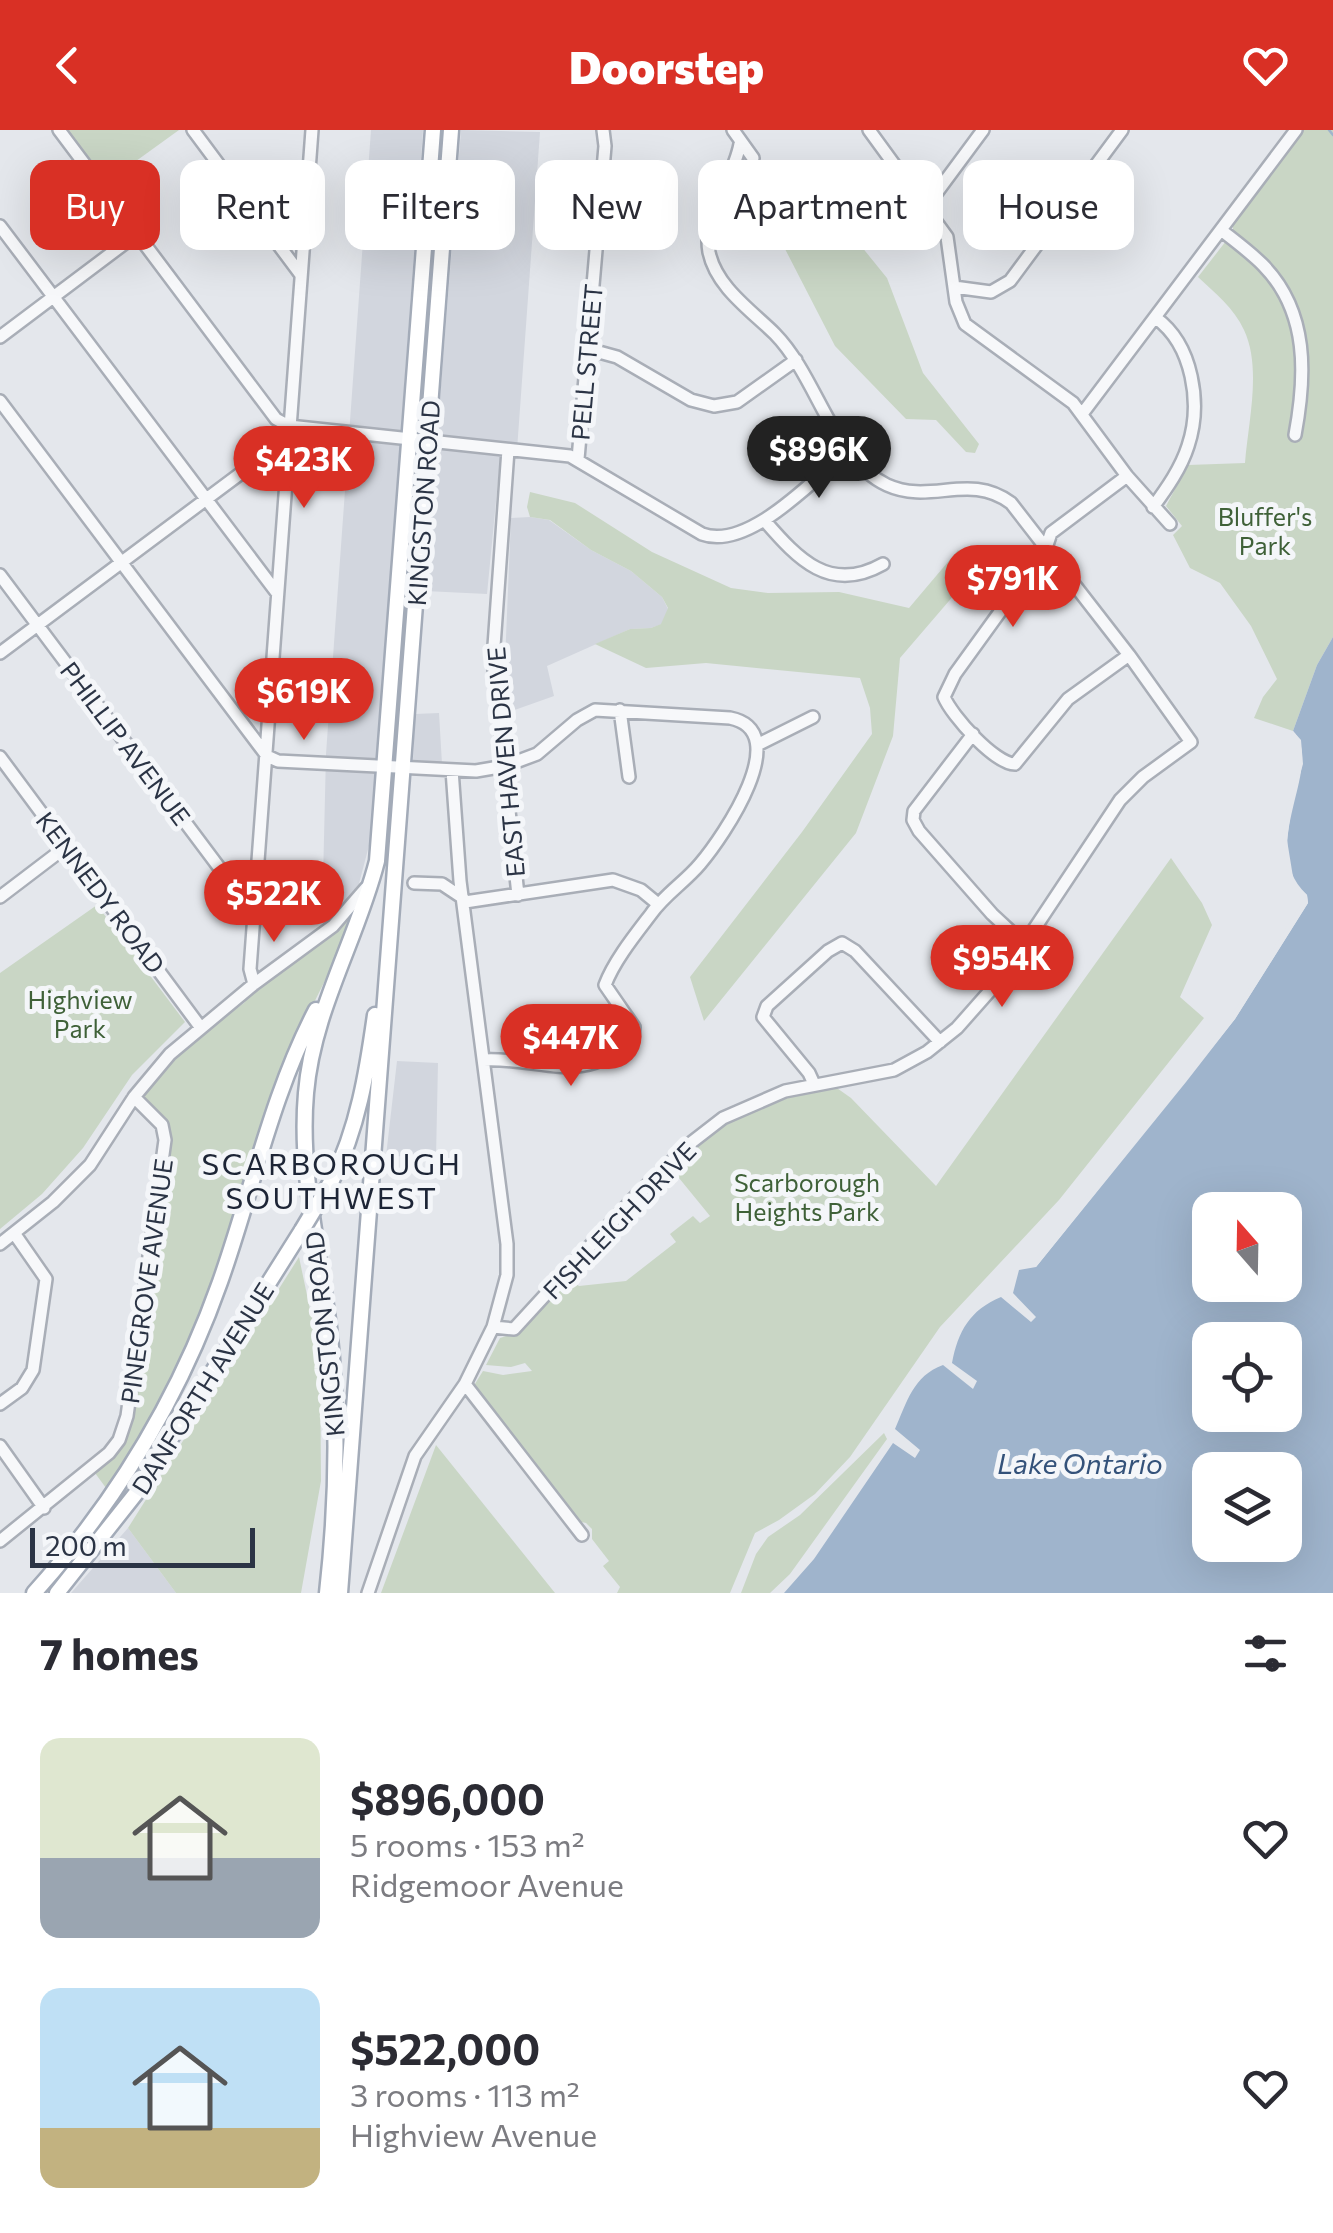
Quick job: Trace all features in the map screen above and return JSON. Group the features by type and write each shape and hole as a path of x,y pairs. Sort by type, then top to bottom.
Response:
{"main road":[{"name":"KINGSTON ROAD","path":"337,1592 335,1398 304,1138 308,1068 332,984 362,917 374,875 386,767 433,130"},
{"name":"KINGSTON ROAD","path":"337,1592 451,130"},
{"name":"DANFORTH AVENUE","path":"56,1593 137,1492 332,1180 346,1150 366,1082 388,940"},
{"name":"DANFORTH AVENUE","path":"34,1593 91,1526 136,1461 184,1370 216,1293 290,1068 332,984"}],"street":[{"path":"60,130 82,160"},
{"path":"193,130 301,275"},
{"path":"254,984 250,969 312,130"},
{"name":"PELL STREET","path":"578,459 605,146 603,130"},
{"path":"733,130 753,158"},
{"path":"869,130 892,160"},
{"path":"943,183 983,130"},
{"path":"954,287 991,292 1010,281 1122,130"},
{"path":"1082,414 1296,130"},
{"path":"740,144 711,216 709,252 725,285 796,360 860,467 892,487 921,493 970,487 1002,496 1020,513 1046,548 1129,655 1068,699 1016,764 1001,761 948,706 945,690 1046,548 1051,533 1127,476"},
{"path":"0,226 277,593"},
{"path":"943,230 948,237 959,313 965,324 1062,392 1170,524"},
{"path":"1221,230 1265,267 1290,307 1302,338 1304,371 1295,435"},
{"path":"0,337 116,250"},
{"path":"149,250 276,419 290,426 562,454 578,459 710,537 744,533 765,520 848,451"},
{"path":"1154,507 1184,456 1194,408 1184,355 1169,328 1156,318"},
{"path":"588,349 617,357 692,400 714,406 737,402 796,360"},
{"path":"0,400 267,756 284,763 452,770 506,766 536,754 588,713 602,709 736,719 749,725 759,744 750,778 720,838 688,878 658,904 605,985 634,1027 632,1039 608,1058 570,1069 484,1060"},
{"path":"0,654 272,450 288,450"},
{"name":"EAST HAVEN DRIVE","path":"508,450 493,660 518,895"},
{"path":"765,520 794,554 828,573 857,575 883,564"},
{"name":"PHILLIP AVENUE","path":"0,575 227,878 255,908"},
{"name":"FISHLEIGH DRIVE","path":"493,1327 514,1329 636,1196 708,1128 763,1099 814,1084 894,1070 940,1042 982,1002 1004,976 1120,800 1143,777 1191,742 1129,655"},
{"path":"620,710 629,778"},
{"path":"759,744 813,717"},
{"path":"973,734 914,811 913,820 978,899 1023,943"},
{"name":"KENNEDY ROAD","path":"0,757 201,1028"},
{"path":"368,1593 415,1456 465,1384 493,1327 504,1294 508,1259 458,866 452,770"},
{"path":"0,897 67,846"},
{"path":"0,1244 53,1202 90,1165 162,1062 254,984 318,938 346,912 374,875"},
{"path":"465,902 613,880 641,890 658,904"},
{"path":"414,883 442,884 455,890 465,902"},
{"path":"814,1084 763,1017 767,1006 842,943 855,950 940,1042"},
{"name":"PINEGROVE AVENUE","path":"0,1541 110,1452 119,1440 130,1403 165,1140 162,1125 134,1097"},
{"path":"0,1404 22,1388 34,1370 46,1278 14,1234"},
{"path":"465,1384 582,1534"},
{"path":"0,1446 44,1508"}],"shaded area":[{"path":"371,130 423,130 421,160 369,160"},
{"path":"461,130 540,132 517,450 501,450 487,594 425,591 452,250 515,250 515,160 459,160"},
{"path":"362,250 414,250 371,838 356,895 322,923 326,754"},
{"path":"511,518 549,520 591,550 631,571 662,597 668,609 662,624 630,629 547,666 554,696 509,712 505,661"},
{"path":"439,713 442,764 413,760 415,714"},
{"path":"397,1061 438,1063 436,1157 386,1156"},
{"path":"128,1528 176,1593 71,1593"}],"green space":[{"path":"68,130 179,130 137,160 90,160"},
{"name":"Bluffer's Park","path":"1301,130 1333,130 1333,637 1317,665 1293,731 1254,718 1277,679 1251,626 1220,583 1190,568 1173,535 1182,526 1166,506 1188,465 1245,463 1252,396 1249,345 1235,315 1198,277 1233,232 1233,221"},
{"path":"786,250 864,250 887,278 923,373 979,444 975,453 966,452 936,420 906,419 835,346"},
{"path":"530,492 575,503 652,552 731,588 768,593 839,592 909,608 958,550 979,566 900,658 893,736 856,833 704,1021 690,977 872,734 870,708 860,678 706,663 646,668 595,644 630,629 661,624 668,608 662,597 631,571 591,550 550,520 530,517"},
{"name":"Scarborough Heights Park","path":"1171,858 1212,925 1180,997 1204,1018 1059,1200 940,1327 850,1457 815,1494 755,1533 730,1593 617,1593 620,1587 603,1566 609,1561 592,1539 592,1529 573,1520 473,1387 483,1371 503,1375 532,1371 525,1363 511,1367 486,1365 500,1338 519,1332 568,1277 579,1286 626,1281 676,1242 670,1234 693,1216 700,1223 710,1216 679,1178 676,1165 710,1135 769,1104 834,1086 851,1098 936,1186"},
{"name":"Highview Park","path":"97,905 185,1022 132,1075 83,1148 42,1194 0,1229 0,973"},
{"path":"352,912 346,938 303,1025 214,1284 178,1374 109,1492 95,1473 124,1438 134,1409 172,1138 165,1117 146,1102 143,1092 187,1045 244,1003 253,989 280,972"},
{"path":"299,1257 320,1357 321,1481 301,1593 176,1593 128,1528"},
{"path":"884,1433 887,1439 790,1574 770,1593 741,1593 756,1554 768,1537 800,1515"},
{"path":"436,1445 555,1593 381,1593"}],"water":[{"name":"Lake Ontario","path":"1333,637 1333,1593 784,1593 814,1559 893,1443 915,1458 920,1450 895,1429 918,1383 943,1365 973,1389 977,1381 952,1363 962,1331 973,1315 1001,1297 1031,1322 1036,1317 1013,1293 1019,1270 1036,1267 1235,1019 1308,903 1293,875 1288,854 1288,831 1302,765 1301,746 1293,731 1317,665"}],"pier":[{"path":"1293,731 1301,740 1303,764 1287,840 1294,883 1307,895 1308,903 1235,1019 1186,1082 1036,1267 1019,1264 1033,1263 1182,1079 1231,1016 1303,901 1289,884 1282,841 1285,814 1299,769"}],"waterway":[{"path":"1329,130 1333,135"}],"district":[{"name":"SCARBOROUGH SOUTHWEST","path":"332,1179"}]}
